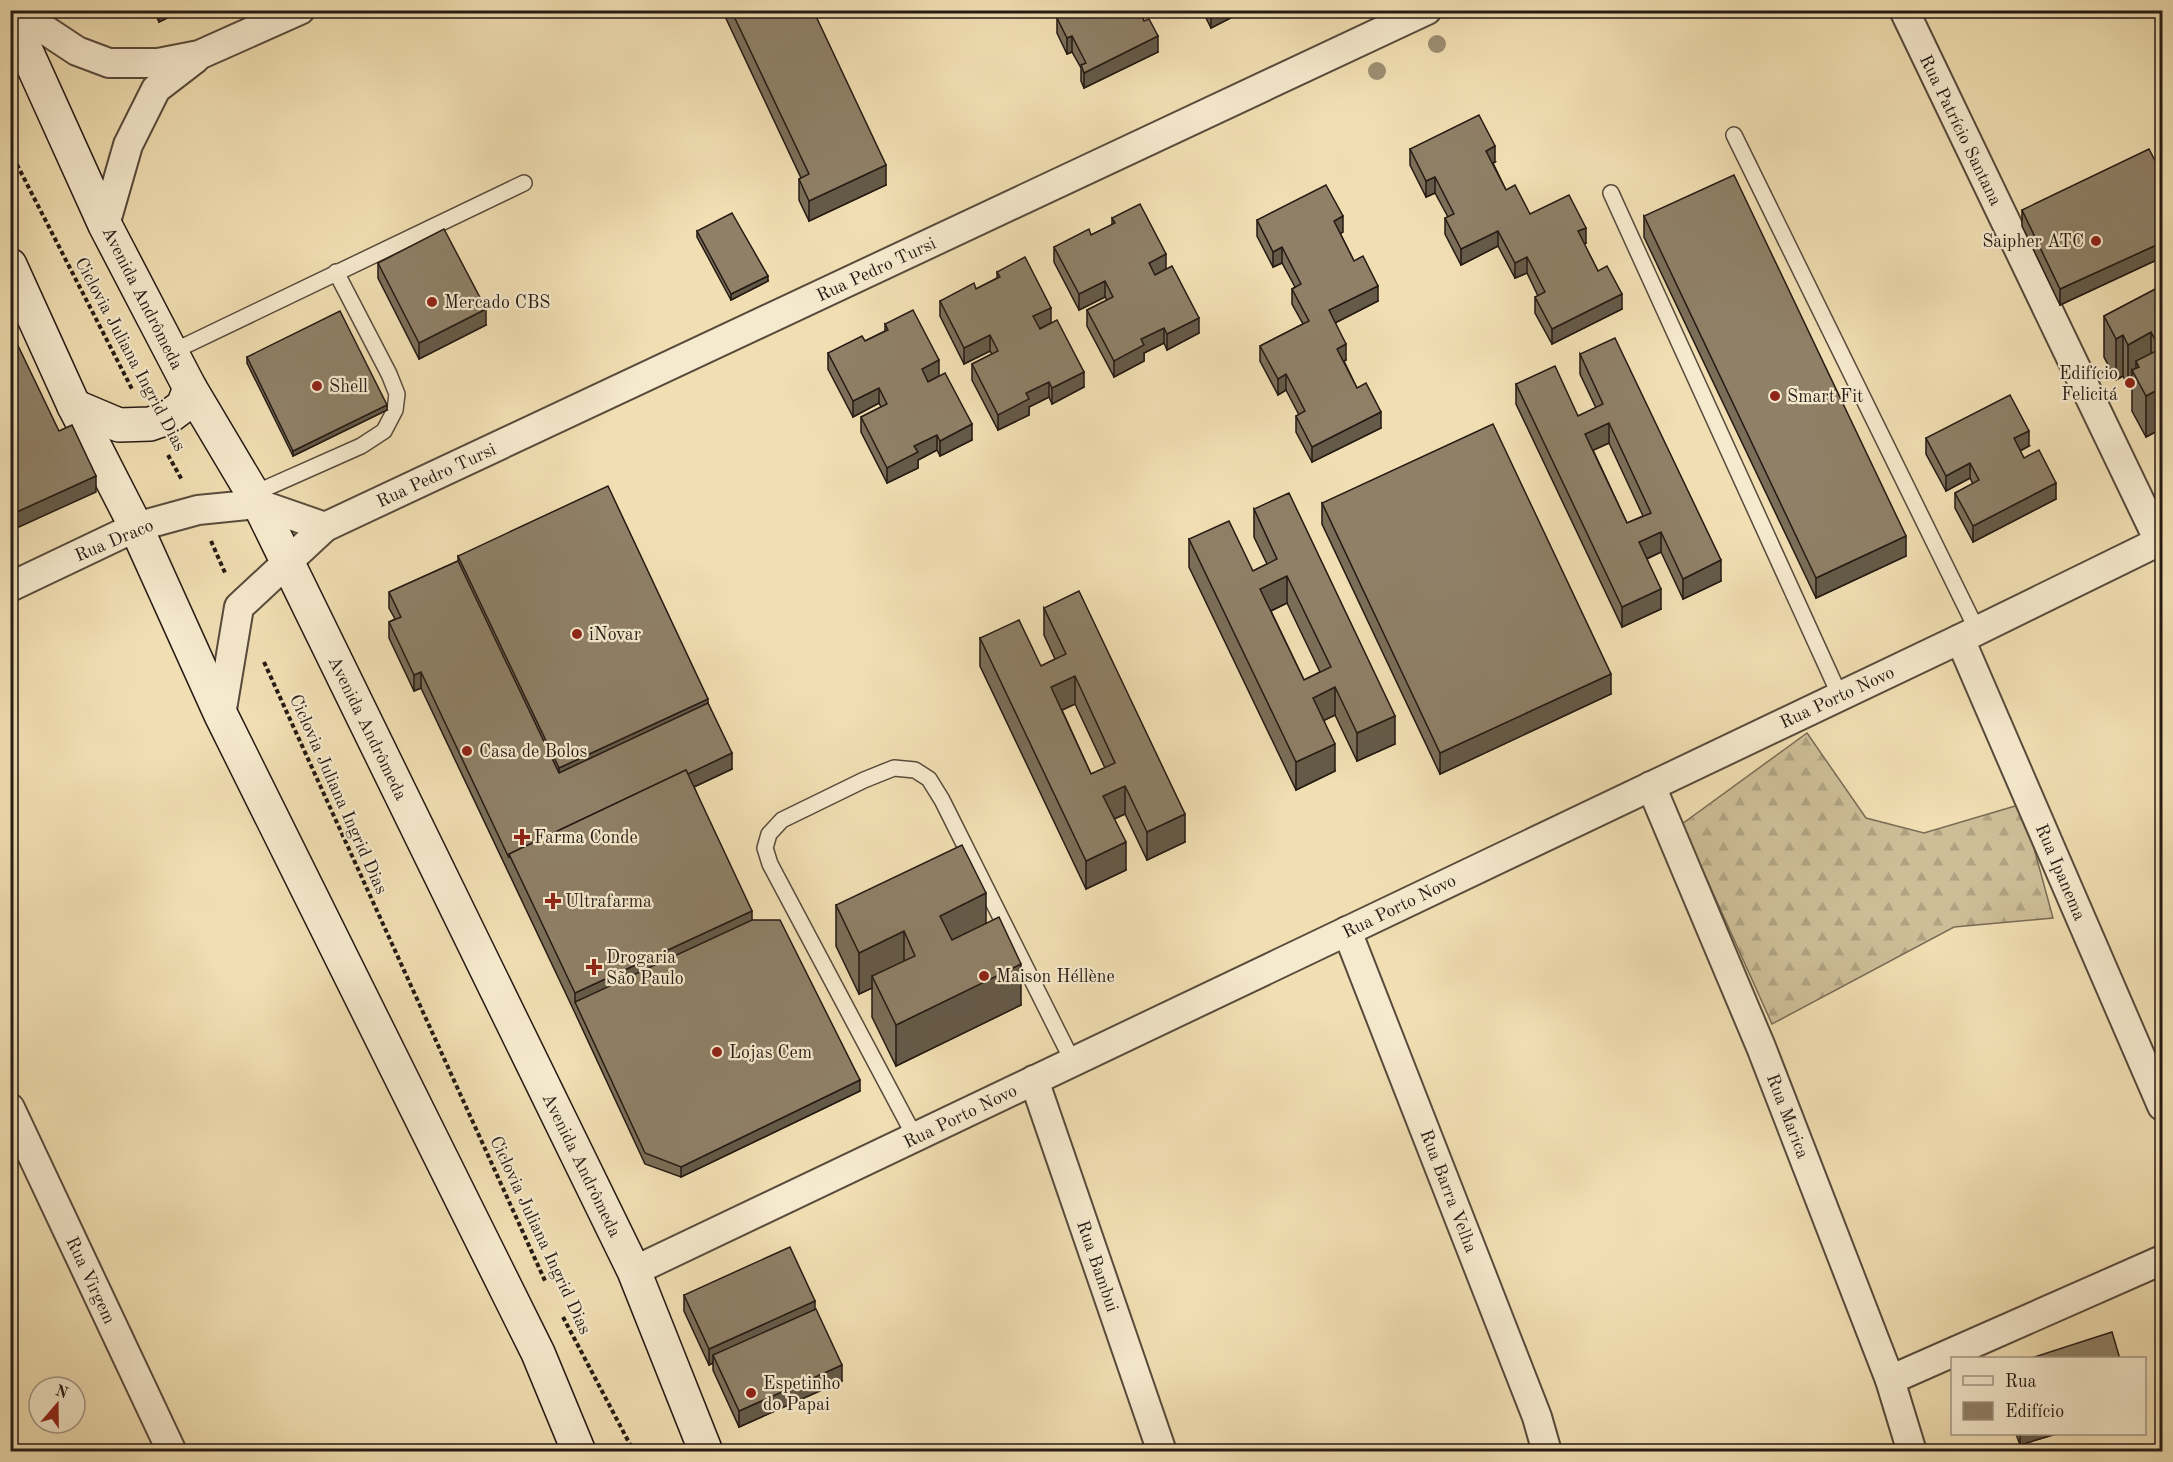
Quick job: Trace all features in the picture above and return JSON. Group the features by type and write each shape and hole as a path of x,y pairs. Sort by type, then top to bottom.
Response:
{"main road":[{"name":"Avenida Andrômeda","path":"10,15 105,225 190,388 256,499 634,1271 705,1452"},
{"path":"10,265 74,406 136,527 221,716 538,1353 579,1452"},
{"path":"74,406 119,425 150,424 167,418 183,406 190,388"}],"street":[{"path":"15,10 76,51 109,63 158,63 199,55 300,10"},
{"name":"Rua Patrício Santana","path":"1904,10 2161,540"},
{"name":"Rua Pedro Tursi","path":"239,607 325,527 1411,14"},
{"path":"105,225 128,146 156,89 199,55"},
{"path":"256,499 325,527"},
{"name":"Rua Draco","path":"10,587 136,527 198,510 256,499"},
{"name":"Rua Porto Novo","path":"634,1271 1840,696 2161,540"},
{"path":"221,716 239,607"},
{"name":"Rua Ipanema","path":"1969,634 2163,1106"},
{"name":"Rua Marica","path":"1651,786 1761,1047 1890,1380 1912,1452"},
{"name":"Rua Barra Velha","path":"1347,931 1537,1417 1547,1452"},
{"name":"Rua Bambui","path":"1034,1080 1162,1452"},
{"name":"Rua Virgem","path":"10,1108 172,1452"},
{"path":"1890,1380 2163,1260"}],"lane":[{"path":"1734,135 1969,634"},
{"path":"172,352 524,183"},
{"path":"1611,193 1840,696"},
{"path":"256,499 361,446 384,431 395,410 397,394 389,374 336,272"},
{"path":"915,1137 770,864 765,848 770,834 782,820 864,780 894,768 915,770 929,779 942,800 1073,1062"}],"path":[{"name":"Ciclovia Juliana Ingrid Dias","path":"10,151 150,424 198,510 239,607"},
{"name":"Ciclovia Juliana Ingrid Dias","path":"264,661 548,1287"},
{"name":"Ciclovia Juliana Ingrid Dias","path":"558,1308 634,1452"}],"green space":[{"path":"1807,733 1866,818 1924,833 2022,804 2053,918 1954,927 1772,1024 1682,824"}],"building":[{"path":"731,10 813,10 886,165 809,201 799,179 809,174"},
{"path":"1061,10 1139,10 1144,21 1149,19 1158,36 1084,73 1081,65 1086,63 1072,36 1067,38 1057,18 1063,15"},
{"path":"1479,115 1495,146 1486,151 1506,190 1515,185 1530,214 1569,195 1586,228 1578,231 1598,271 1607,266 1622,294 1552,329 1535,297 1545,292 1527,257 1515,263 1498,231 1461,249 1445,218 1454,214 1435,177 1426,181 1410,149"},
{"name":"Saipher ATC","path":"2149,149 2163,176 2163,242 2060,289 2022,210"},
{"name":"Smart Fit","path":"1734,175 1906,536 1816,578 1644,216"},
{"path":"1326,185 1343,216 1334,221 1354,261 1363,256 1378,286 1329,310 1346,344 1337,349 1357,388 1366,383 1381,412 1312,447 1296,416 1305,411 1286,374 1278,379 1260,346 1309,321 1292,289 1301,284 1282,247 1273,252 1257,220"},
{"path":"1140,204 1166,254 1149,263 1155,275 1172,266 1199,318 1167,334 1164,328 1141,339 1144,345 1114,361 1087,310 1113,297 1105,281 1079,294 1054,247 1089,229 1091,235 1115,223 1112,218"},
{"path":"732,213 768,276 731,294 697,231"},
{"name":"Mercado CBS","path":"444,229 486,309 419,343 378,263"},
{"path":"1025,257 1051,308 1033,316 1040,329 1057,320 1084,372 1052,388 1049,382 1026,393 1029,399 998,415 972,364 998,351 990,335 964,348 940,301 974,283 976,289 1000,277 997,272"},
{"path":"2163,285 2163,387 2146,396 2132,370 2139,367 2136,361 2160,349 2151,332 2128,345 2123,335 2116,339 2104,316"},
{"path":"913,310 939,360 922,369 928,382 945,373 972,424 940,441 937,435 914,446 918,452 887,468 861,417 887,404 879,388 853,401 828,353 862,336 865,341 888,330 885,324"},
{"name":"Shell","path":"340,311 387,405 293,451 247,357"},
{"path":"10,329 59,431 72,425 96,476 10,515"},
{"path":"1615,338 1721,560 1683,579 1661,532 1639,542 1661,589 1622,607 1516,384 1555,366 1578,416 1603,404 1580,354","holes":["1609,423 1651,513 1627,523 1585,434"]},
{"path":"2010,395 2029,431 2014,438 2024,458 2039,450 2056,483 1973,526 1955,493 1979,480 1970,463 1946,476 1926,438"},
{"path":"1493,424 1611,674 1440,753 1322,503"},
{"name":"iNovar","path":"608,486 708,699 559,768 458,556"},
{"path":"1289,493 1395,716 1357,733 1335,687 1313,698 1335,744 1296,762 1189,539 1229,521 1253,571 1277,559 1254,509","holes":["1287,576 1331,667 1304,680 1260,589"]},
{"path":"458,561 559,773 708,703 732,753 688,774 686,770 509,854 509,858 421,672 414,675 389,622 401,617 389,592"},
{"path":"1079,591 1185,814 1147,832 1125,786 1103,796 1126,842 1086,861 980,638 1019,620 1041,666 1066,654 1044,608","holes":["1075,676 1115,763 1091,774 1051,687"]},
{"path":"686,770 752,911 575,993 509,854"},
{"path":"962,845 986,893 940,916 952,940 999,917 1021,964 896,1025 872,976 915,956 904,931 859,953 836,905"},
{"name":"Lojas Cem","path":"752,920 780,920 860,1080 681,1167 645,1153 575,1002"},
{"path":"790,1247 815,1301 709,1349 684,1295"},
{"path":"816,1309 842,1365 739,1411 713,1355"},
{"path":"2112,1332 2119,1357 2034,1357"}],"place":[{"name":"Saipher ATC","path":"2096,241"},
{"name":"Mercado CBS","path":"432,302"},
{"name":"Edifício Felicitá","path":"2130,383"},
{"name":"Shell","path":"317,386"},
{"name":"Smart Fit","path":"1775,396"},
{"name":"iNovar","path":"577,634"},
{"name":"Casa de Bolos","path":"467,751"},
{"name":"Farma Conde","path":"522,837"},
{"name":"Ultrafarma","path":"553,901"},
{"name":"Drogaria São Paulo","path":"594,967"},
{"name":"Maison Héllène","path":"984,976"},
{"name":"Lojas Cem","path":"717,1052"},
{"name":"Espetinho do Papai","path":"751,1393"}]}
